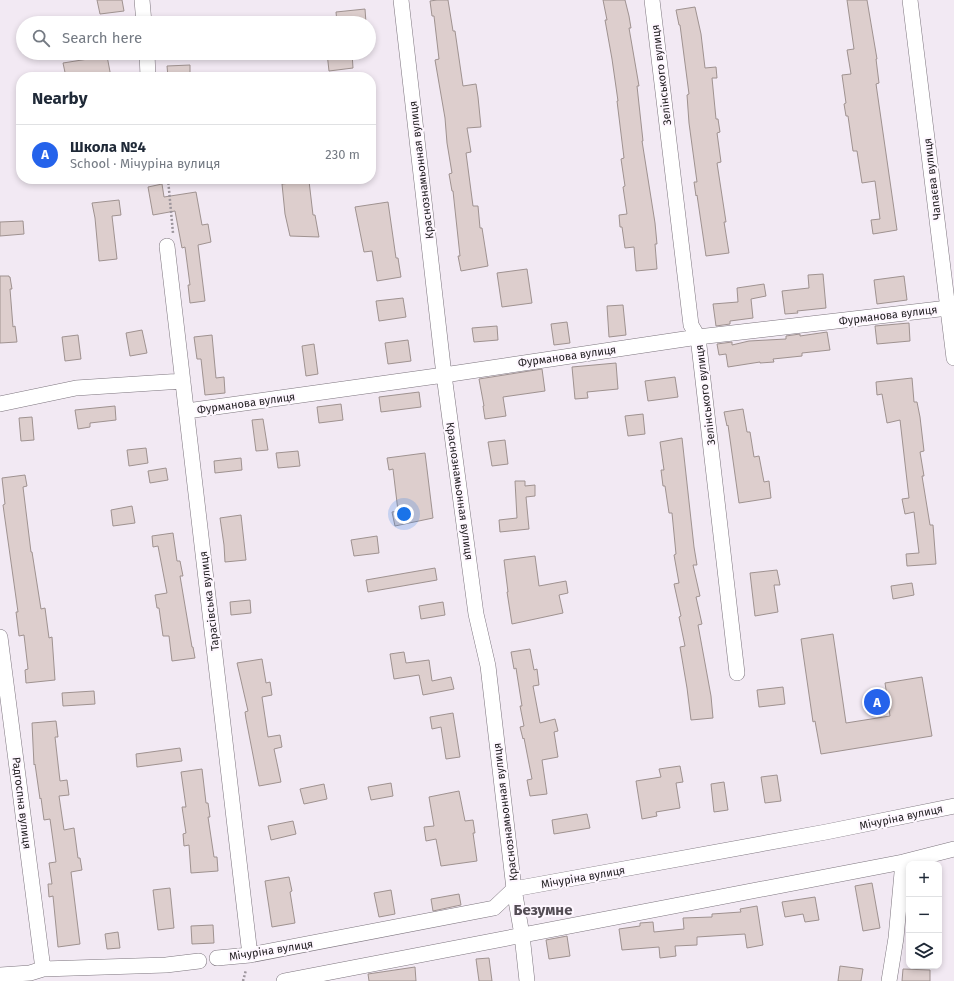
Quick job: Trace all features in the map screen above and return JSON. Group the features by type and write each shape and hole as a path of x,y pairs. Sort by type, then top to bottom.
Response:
{"street":[{"path":"142,0 143,16"},
{"name":"Краснознамьонная вулиця","path":"401,0 444,375 476,614 488,666 514,890 522,935 527,981"},
{"name":"Зелінського вулиця","path":"652,0 691,325 698,337 737,673"},
{"name":"Чапаєва вулиця","path":"910,0 950,286 948,308 954,358"},
{"path":"147,60 148,72"},
{"name":"Тарасівська вулиця","path":"167,246 250,955"},
{"name":"Фурманова вулиця","path":"187,411 444,375 698,337 948,308"},
{"path":"0,404 76,388 183,381"},
{"name":"Радгоспна вулиця","path":"0,637 43,969"},
{"name":"Мічуріна вулиця","path":"217,958 250,955 494,908 514,890 954,806"},
{"path":"284,981 903,862 954,850"},
{"path":"889,981 896,938 903,862"},
{"path":"0,975 30,973 43,969 166,965 199,961"}],"path":[{"path":"167,246 174,232 169,184"}],"building":[{"path":"97,0 122,0 124,11 100,14"},
{"path":"448,0 453,31 455,31 463,86 476,84 481,127 467,128 471,152 466,153 473,206 478,206 480,228 482,228 488,266 461,271 458,256 460,256 453,191 449,174 452,173 445,118 435,60 439,59 434,16 432,16 430,1"},
{"path":"603,0 625,0 629,16 631,28 629,28 639,86 637,86 642,141 655,223 657,269 636,271 634,247 625,248 622,227 620,227 619,215 627,214 621,159 624,158 618,101"},
{"path":"847,0 867,0 877,59 879,83 876,84 897,230 873,234 871,220 880,219 875,181 862,183 857,151 853,151 848,116 846,116 844,104 846,103 842,75 851,74 847,50 854,49"},
{"path":"695,7 701,34 705,68 716,67 717,78 712,78 716,119 718,119 720,132 717,133 721,162 717,163 729,253 706,256 694,182 697,182 689,123 687,95 689,94 680,25 676,10"},
{"path":"365,9 366,16 336,16 336,12"},
{"path":"82,60 108,60 110,72 65,72 63,63"},
{"path":"328,60 352,60 353,68 329,71"},
{"path":"190,65 190,72 168,72 167,66"},
{"path":"162,184 164,197 196,192 202,225 208,224 211,242 198,245 205,301 190,303 188,285 190,285 185,247 182,248 175,211 153,215 148,187"},
{"path":"282,184 309,184 313,215 315,215 319,237 290,236 285,214"},
{"path":"119,200 121,215 112,216 117,259 99,261 92,203"},
{"path":"388,202 396,258 398,258 401,277 377,281 372,251 364,252 355,207"},
{"path":"23,221 24,234 0,236 0,222"},
{"path":"527,269 532,303 502,307 497,273"},
{"path":"823,274 826,308 797,311 798,313 785,314 782,291 809,288 808,275"},
{"path":"0,276 10,277 12,289 10,289 13,327 15,326 17,342 0,343"},
{"path":"904,276 907,300 877,304 874,280"},
{"path":"764,284 766,296 751,299 753,318 730,321 730,324 716,326 713,304 738,302 737,288"},
{"path":"403,298 406,317 379,321 376,301"},
{"path":"623,305 626,335 609,337 607,306"},
{"path":"567,322 570,343 554,345 551,324"},
{"path":"909,323 910,341 877,344 875,326"},
{"path":"497,326 498,340 474,342 472,328"},
{"path":"142,330 147,353 130,356 126,333"},
{"path":"827,332 830,350 802,353 802,356 773,359 774,362 760,362 728,367 726,354 719,355 717,344 732,342 732,345 749,341 786,339 786,336 800,334 800,336"},
{"path":"78,335 81,359 65,361 62,337"},
{"path":"212,335 216,378 224,377 225,393 205,395 201,359 197,359 194,337"},
{"path":"408,340 411,361 388,364 385,343"},
{"path":"314,344 318,374 306,376 302,346"},
{"path":"616,363 618,389 587,392 588,398 575,399 572,367"},
{"path":"542,369 545,391 503,397 506,416 485,419 479,379"},
{"path":"675,377 678,397 648,401 645,381"},
{"path":"912,378 914,402 917,402 920,417 924,451 920,452 924,476 922,476 930,525 933,525 936,564 907,566 906,554 919,553 914,512 905,514 902,499 909,498 900,420 887,423 882,394 877,395 876,382"},
{"path":"419,392 421,407 381,412 379,397"},
{"path":"341,404 343,420 319,423 317,407"},
{"path":"115,406 116,420 90,423 90,427 78,429 75,410"},
{"path":"743,409 747,432 750,432 754,457 759,456 764,482 769,481 771,498 739,503 728,425 727,426 724,412"},
{"path":"643,414 645,434 628,436 625,416"},
{"path":"32,417 34,440 21,441 19,418"},
{"path":"263,419 268,450 256,451 252,420"},
{"path":"682,438 697,565 693,565 700,596 696,597 702,624 698,625 711,696 713,718 691,720 680,647 685,646 679,617 681,616 674,584 679,583 674,555 676,554 672,513 669,513 665,486 663,486 661,470 664,470 660,442"},
{"path":"505,440 508,464 492,466 488,442"},
{"path":"146,448 148,463 129,466 127,450"},
{"path":"298,451 300,466 278,468 276,453"},
{"path":"425,453 433,518 395,526 392,512 398,511 393,469 389,470 387,458"},
{"path":"241,458 242,470 215,473 214,461"},
{"path":"166,468 168,480 150,483 148,471"},
{"path":"25,475 27,486 23,487 31,552 41,609 45,608 49,638 52,637 55,680 26,683 25,670 28,669 24,635 19,636 16,612 18,612 3,505 5,504 2,478"},
{"path":"515,481 525,481 525,486 535,485 535,496 526,497 529,529 500,532 499,520 517,518"},
{"path":"132,506 135,523 113,526 111,510"},
{"path":"241,515 246,560 225,562 220,518"},
{"path":"173,533 177,561 180,561 183,576 180,576 195,658 172,661 169,636 163,636 159,608 157,608 155,595 167,593 158,546 153,547 152,536"},
{"path":"377,536 379,553 354,556 351,540"},
{"path":"535,556 539,586 566,581 568,593 559,595 563,613 512,624 504,560"},
{"path":"435,568 437,580 368,592 366,580"},
{"path":"777,570 780,585 774,585 778,612 755,616 750,573"},
{"path":"912,583 914,595 893,599 891,586"},
{"path":"250,600 251,613 231,615 230,602"},
{"path":"443,602 445,615 421,619 419,606"},
{"path":"833,634 846,723 890,716 885,683 922,677 932,736 821,754 815,721 813,722 801,639"},
{"path":"530,649 534,670 537,669 539,685 533,686 540,723 555,719 558,731 554,732 558,757 542,760 547,794 530,796 527,780 532,779 524,738 523,739 520,727 524,726 520,706 522,706 516,668 514,669 511,652"},
{"path":"404,652 406,663 429,660 432,681 451,677 454,689 423,695 419,675 394,679 390,654"},
{"path":"262,659 266,683 270,682 272,695 262,697 268,737 280,735 282,747 274,749 281,782 259,786 246,719 245,712 248,711 237,663"},
{"path":"783,687 785,704 759,707 757,690"},
{"path":"94,691 95,704 63,706 62,693"},
{"path":"453,713 460,757 446,759 441,727 432,729 430,717"},
{"path":"56,721 58,737 55,737 60,781 67,780 69,795 59,796 64,830 74,828 78,858 80,858 82,870 71,872 80,944 58,947 53,896 49,897 48,884 52,884 49,863 56,862 50,819 44,820 35,764 34,765 32,723"},
{"path":"180,748 182,761 137,767 136,754"},
{"path":"680,766 683,782 676,783 680,808 656,812 657,816 642,819 636,781 661,777 659,769"},
{"path":"202,769 206,803 208,803 210,817 208,817 214,857 217,857 218,871 191,873 189,845 184,846 183,834 186,833 182,807 186,807 181,772"},
{"path":"777,775 781,801 765,803 761,777"},
{"path":"724,782 728,810 714,812 711,784"},
{"path":"391,783 393,796 371,800 368,787"},
{"path":"324,784 327,799 304,804 300,789"},
{"path":"459,791 465,821 473,820 475,833 473,833 477,861 441,866 436,839 426,841 424,827 434,826 429,797"},
{"path":"587,814 590,828 554,834 552,820"},
{"path":"293,821 296,834 271,840 268,826"},
{"path":"289,877 295,923 272,927 265,881"},
{"path":"872,883 880,928 863,931 855,886"},
{"path":"170,888 174,928 158,930 153,890"},
{"path":"391,890 395,914 379,917 374,893"},
{"path":"459,894 461,905 433,911 431,899"},
{"path":"815,897 819,920 805,922 803,914 785,917 782,902"},
{"path":"757,906 763,945 747,948 745,934 697,937 697,945 675,946 676,956 660,958 659,947 622,950 619,929 640,926 640,923 653,922 654,932 684,929 683,918 712,917 712,914 741,912 740,909"},
{"path":"213,925 214,943 192,944 191,926"},
{"path":"118,932 120,948 107,949 105,934"},
{"path":"567,936 570,956 549,959 546,940"},
{"path":"489,958 492,981 479,981 476,959"},
{"path":"840,966 863,969 861,981 838,981"},
{"path":"415,967 416,981 369,981 368,974"},
{"path":"903,969 930,970 930,981 902,981"}],"place":[{"name":"Школа №4","path":"877,702"}],"district":[{"name":"Безумне","path":"543,910"}]}
